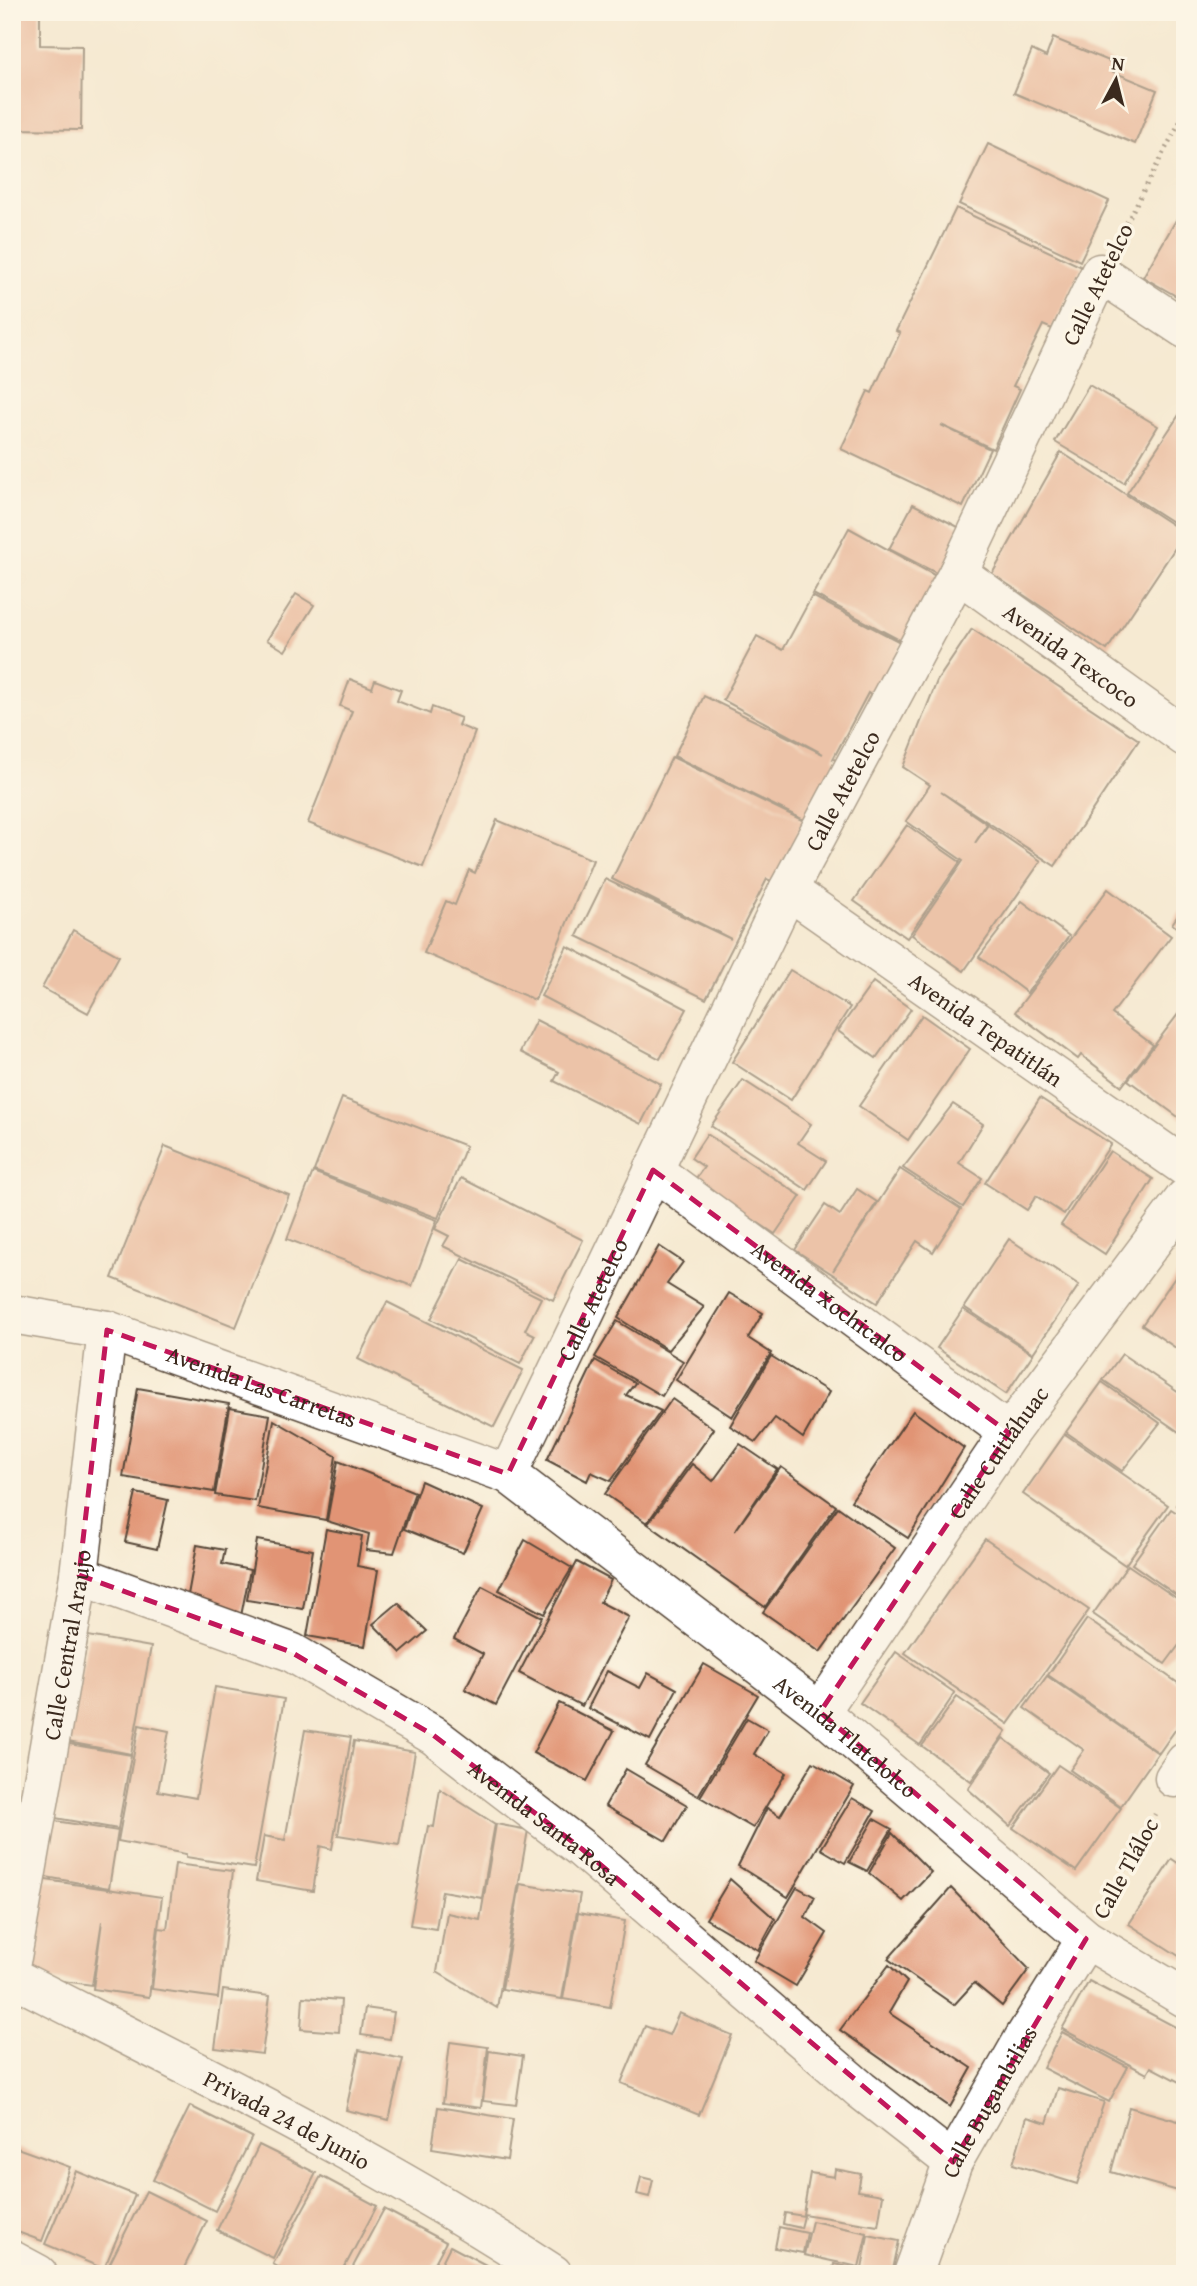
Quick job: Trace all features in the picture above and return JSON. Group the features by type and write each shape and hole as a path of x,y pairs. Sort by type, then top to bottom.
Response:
{"street":[{"path":"1100,273 1185,329"},
{"name":"Calle Atetelco","path":"508,1474 788,890 958,573 1100,273"},
{"name":"Avenida Texcoco","path":"958,573 1185,737"},
{"name":"Avenida Tepatitlán","path":"788,890 1185,1167"},
{"name":"Avenida Xochicalco","path":"653,1170 1009,1433"},
{"name":"Calle Cuitláhuac","path":"821,1712 1009,1433 1185,1198"},
{"name":"Avenida Las Carretas","path":"12,1314 107,1330 508,1474"},
{"name":"Calle Central Araujo","path":"12,1957 79,1575 107,1330"},
{"name":"Avenida Tlatelolco","path":"508,1474 821,1712 1086,1939 1185,1998"},
{"name":"Avenida Santa Rosa","path":"79,1575 290,1651 433,1735 582,1849 861,2090 953,2162"},
{"name":"Calle Bugambilias","path":"913,2274 953,2162 1025,2036 1086,1939"},
{"name":"Privada 24 de Junio","path":"12,1977 313,2131 480,2225 553,2274"},
{"path":"12,2260 38,2274"}],"path":[{"name":"Calle Atetelco","path":"1100,273 1185,112"},
{"name":"Calle Tláloc","path":"1086,1939 1180,1770"}],"highlighted area":[{"path":"653,1170 1009,1433 820,1712 1086,1939 953,2162 582,1849 433,1735 291,1652 79,1575 107,1330 508,1474"}],"building":[{"path":"12,12 40,12 40,45 82,46 81,130 12,129"},
{"path":"1053,38 1114,63 1111,71 1157,90 1135,144 1014,93 1032,50 1046,57"},
{"path":"988,144 1109,201 1080,261 959,204"},
{"path":"956,208 1082,267 1052,329 1043,325 1013,386 1020,389 993,449 941,425 990,449 963,507 841,449 868,391 872,393 900,333 896,331"},
{"path":"1179,215 1185,219 1185,301 1143,277"},
{"path":"1089,385 1158,426 1124,483 1055,442"},
{"path":"1185,406 1185,530 1127,493"},
{"path":"1061,452 1185,533 1107,650 992,574"},
{"path":"913,504 968,532 944,577 889,549"},
{"path":"849,528 943,580 907,644 813,594"},
{"path":"296,594 314,605 285,651 267,640"},
{"path":"812,596 902,643 874,697 868,693 833,759 836,760 806,821 674,756 704,696 823,754 723,700 757,636 783,650"},
{"path":"972,629 1139,740 1055,866 941,792 987,824 975,843 988,825 1041,861 964,971 912,935 963,861 906,821 930,785 903,767 937,681"},
{"path":"350,679 372,688 375,680 401,690 397,701 430,714 432,707 461,718 458,725 475,732 423,867 308,823 352,711 340,706"},
{"path":"672,757 804,821 773,882 767,879 706,999 577,936 605,879 731,939 612,879"},
{"path":"497,820 593,860 535,1000 424,953 446,901 455,905 469,870 475,873"},
{"path":"907,825 960,862 907,938 854,901"},
{"path":"1108,889 1171,936 1112,1014 1153,1045 1122,1086 1081,1055 1078,1059 1015,1012"},
{"path":"1022,901 1069,936 1027,993 979,957"},
{"path":"1185,905 1185,933 1172,924"},
{"path":"73,930 119,956 88,1013 42,988"},
{"path":"567,946 687,1009 660,1059 541,996"},
{"path":"790,970 850,1007 791,1100 732,1062"},
{"path":"873,982 911,1009 876,1058 838,1031"},
{"path":"1185,1005 1185,1122 1128,1080"},
{"path":"922,1015 970,1049 908,1140 859,1106"},
{"path":"536,1020 661,1084 641,1124 554,1081 559,1072 520,1052"},
{"path":"743,1080 811,1124 798,1143 826,1161 807,1190 711,1126"},
{"path":"342,1098 466,1146 438,1218 314,1171"},
{"path":"1040,1098 1111,1144 1064,1214 1036,1196 1027,1210 985,1183"},
{"path":"953,1104 983,1124 959,1163 982,1178 963,1207 903,1168"},
{"path":"707,1134 801,1196 775,1234 694,1181 704,1167 691,1158"},
{"path":"165,1146 289,1195 236,1327 112,1278"},
{"path":"1110,1151 1153,1179 1105,1254 1061,1225"},
{"path":"900,1169 961,1209 933,1252 917,1241 877,1303 795,1250 825,1205 840,1215 857,1189 877,1202 833,1271"},
{"path":"313,1172 437,1220 412,1286 287,1239"},
{"path":"461,1178 583,1240 553,1300 443,1246 449,1236 435,1229"},
{"path":"1009,1239 1079,1285 1033,1353 964,1307"},
{"path":"659,1246 683,1262 667,1284 704,1307 668,1350 618,1318"},
{"path":"462,1259 541,1298 525,1330 535,1335 520,1364 431,1319"},
{"path":"1181,1269 1185,1272 1185,1354 1142,1325"},
{"path":"729,1293 763,1313 748,1338 771,1353 732,1417 676,1380"},
{"path":"387,1302 523,1370 494,1427 358,1359"},
{"path":"963,1309 1033,1354 1006,1394 937,1348"},
{"path":"617,1321 683,1361 662,1396 595,1357"},
{"path":"1122,1354 1182,1395 1185,1392 1185,1436 1103,1380"},
{"path":"771,1356 829,1392 803,1438 775,1418 756,1442 730,1426"},
{"path":"595,1360 635,1383 626,1395 661,1411 611,1481 591,1472 587,1481 547,1460"},
{"path":"1102,1382 1160,1423 1122,1471 1066,1432"},
{"path":"138,1388 229,1404 214,1492 123,1477"},
{"path":"672,1399 714,1429 647,1523 605,1494"},
{"path":"230,1408 270,1415 255,1501 215,1495"},
{"path":"913,1411 964,1448 908,1538 851,1501"},
{"path":"274,1420 336,1456 326,1520 258,1508"},
{"path":"1065,1434 1168,1505 1125,1565 1023,1494"},
{"path":"740,1444 777,1469 735,1531 781,1467 836,1506 765,1607 648,1524 692,1464 713,1481"},
{"path":"338,1461 415,1492 394,1553 366,1550 369,1534 327,1521"},
{"path":"421,1481 483,1509 463,1553 404,1529"},
{"path":"136,1493 168,1500 157,1549 125,1542"},
{"path":"1185,1493 1185,1511 1176,1505"},
{"path":"838,1507 895,1548 820,1652 763,1612"},
{"path":"1171,1509 1185,1518 1185,1601 1132,1564"},
{"path":"326,1529 362,1536 357,1566 378,1570 365,1646 307,1636"},
{"path":"985,1539 1089,1610 1008,1724 905,1653"},
{"path":"257,1540 313,1550 303,1609 247,1600"},
{"path":"525,1540 572,1568 544,1614 499,1590"},
{"path":"197,1545 225,1550 222,1564 250,1570 241,1616 186,1606"},
{"path":"577,1562 611,1580 600,1602 629,1617 582,1706 519,1673"},
{"path":"1128,1565 1185,1604 1185,1637 1165,1664 1093,1614"},
{"path":"482,1586 542,1617 496,1705 465,1689 483,1654 454,1639"},
{"path":"398,1603 427,1631 401,1653 373,1624"},
{"path":"1087,1619 1185,1688 1185,1716 1159,1753 1048,1675"},
{"path":"88,1636 151,1647 131,1754 68,1742"},
{"path":"896,1652 955,1693 920,1745 860,1703"},
{"path":"704,1664 758,1695 698,1796 645,1765"},
{"path":"607,1671 640,1688 648,1673 677,1689 650,1740 588,1708"},
{"path":"1047,1676 1158,1753 1121,1806 1070,1770 1084,1750 1024,1708"},
{"path":"215,1687 284,1699 254,1868 186,1857 186,1854 118,1841 139,1725 169,1731 158,1791 196,1798"},
{"path":"957,1697 1006,1731 971,1781 922,1746"},
{"path":"559,1703 614,1731 587,1781 533,1753"},
{"path":"747,1718 768,1730 754,1754 786,1773 753,1828 700,1797"},
{"path":"305,1730 351,1737 332,1849 320,1846 313,1891 256,1881 264,1836 285,1840"},
{"path":"1003,1738 1049,1773 1010,1826 968,1789"},
{"path":"354,1741 415,1752 399,1845 338,1835"},
{"path":"58,1742 131,1755 118,1829 44,1816"},
{"path":"813,1762 854,1786 788,1897 738,1866 767,1808 780,1816"},
{"path":"1058,1765 1121,1808 1076,1871 1013,1828"},
{"path":"626,1769 687,1805 666,1841 605,1806"},
{"path":"440,1789 495,1824 482,1898 442,1891 436,1929 410,1925 428,1826 434,1827"},
{"path":"852,1798 875,1811 845,1863 821,1849"},
{"path":"874,1819 892,1829 867,1871 849,1862"},
{"path":"49,1820 118,1831 109,1888 40,1876"},
{"path":"496,1824 528,1830 497,2008 437,1972 447,1913 480,1920"},
{"path":"892,1833 931,1872 903,1901 869,1873"},
{"path":"1172,1859 1185,1868 1185,1960 1129,1924"},
{"path":"175,1864 233,1871 218,1998 152,1989 159,1928 167,1929"},
{"path":"39,1879 162,1897 149,1997 93,1989 102,1921 92,1985 26,1976"},
{"path":"730,1879 775,1919 758,1950 706,1919"},
{"path":"520,1884 580,1894 562,1999 502,1989"},
{"path":"797,1887 815,1897 805,1917 827,1933 796,1986 754,1961"},
{"path":"951,1888 1029,1969 1002,2006 974,1983 954,2005 888,1959"},
{"path":"578,1913 625,1921 610,2007 563,1999"},
{"path":"889,1965 907,1982 889,2013 972,2068 950,2107 840,2030"},
{"path":"1089,1981 1185,2032 1185,2076 1181,2083 1151,2067 1147,2074 1062,2029"},
{"path":"223,1990 270,1996 262,2054 215,2048"},
{"path":"303,1997 341,2000 339,2032 301,2029"},
{"path":"365,2008 394,2012 390,2039 361,2035"},
{"path":"679,2013 732,2035 699,2115 621,2083 645,2026 669,2035"},
{"path":"1062,2032 1128,2067 1109,2102 1043,2068"},
{"path":"450,2042 488,2047 481,2108 443,2103"},
{"path":"359,2050 403,2059 389,2120 346,2110"},
{"path":"489,2051 523,2056 516,2105 483,2101"},
{"path":"1058,2088 1104,2102 1077,2184 1013,2164 1027,2117 1047,2123"},
{"path":"190,2106 252,2137 215,2211 153,2180"},
{"path":"438,2107 513,2119 507,2160 432,2148"},
{"path":"1129,2107 1185,2123 1185,2193 1111,2172"},
{"path":"259,2145 316,2173 273,2258 217,2230"},
{"path":"17,2148 70,2167 42,2241 12,2230 12,2163"},
{"path":"835,2169 861,2174 858,2191 883,2195 878,2226 803,2214 810,2173 834,2177"},
{"path":"76,2171 135,2195 104,2269 45,2244"},
{"path":"321,2176 377,2206 341,2274 290,2274 273,2264"},
{"path":"641,2177 653,2180 649,2197 637,2194"},
{"path":"146,2191 207,2221 181,2274 121,2274 108,2267"},
{"path":"384,2209 446,2242 429,2274 349,2274"},
{"path":"785,2213 804,2216 801,2228 783,2224"},
{"path":"812,2221 867,2233 859,2267 804,2255"},
{"path":"779,2227 807,2233 803,2253 775,2248"},
{"path":"868,2235 899,2241 892,2274 862,2269"},
{"path":"450,2246 503,2274 436,2274"},
{"path":"834,2264 873,2273 873,2274 832,2274"}]}
